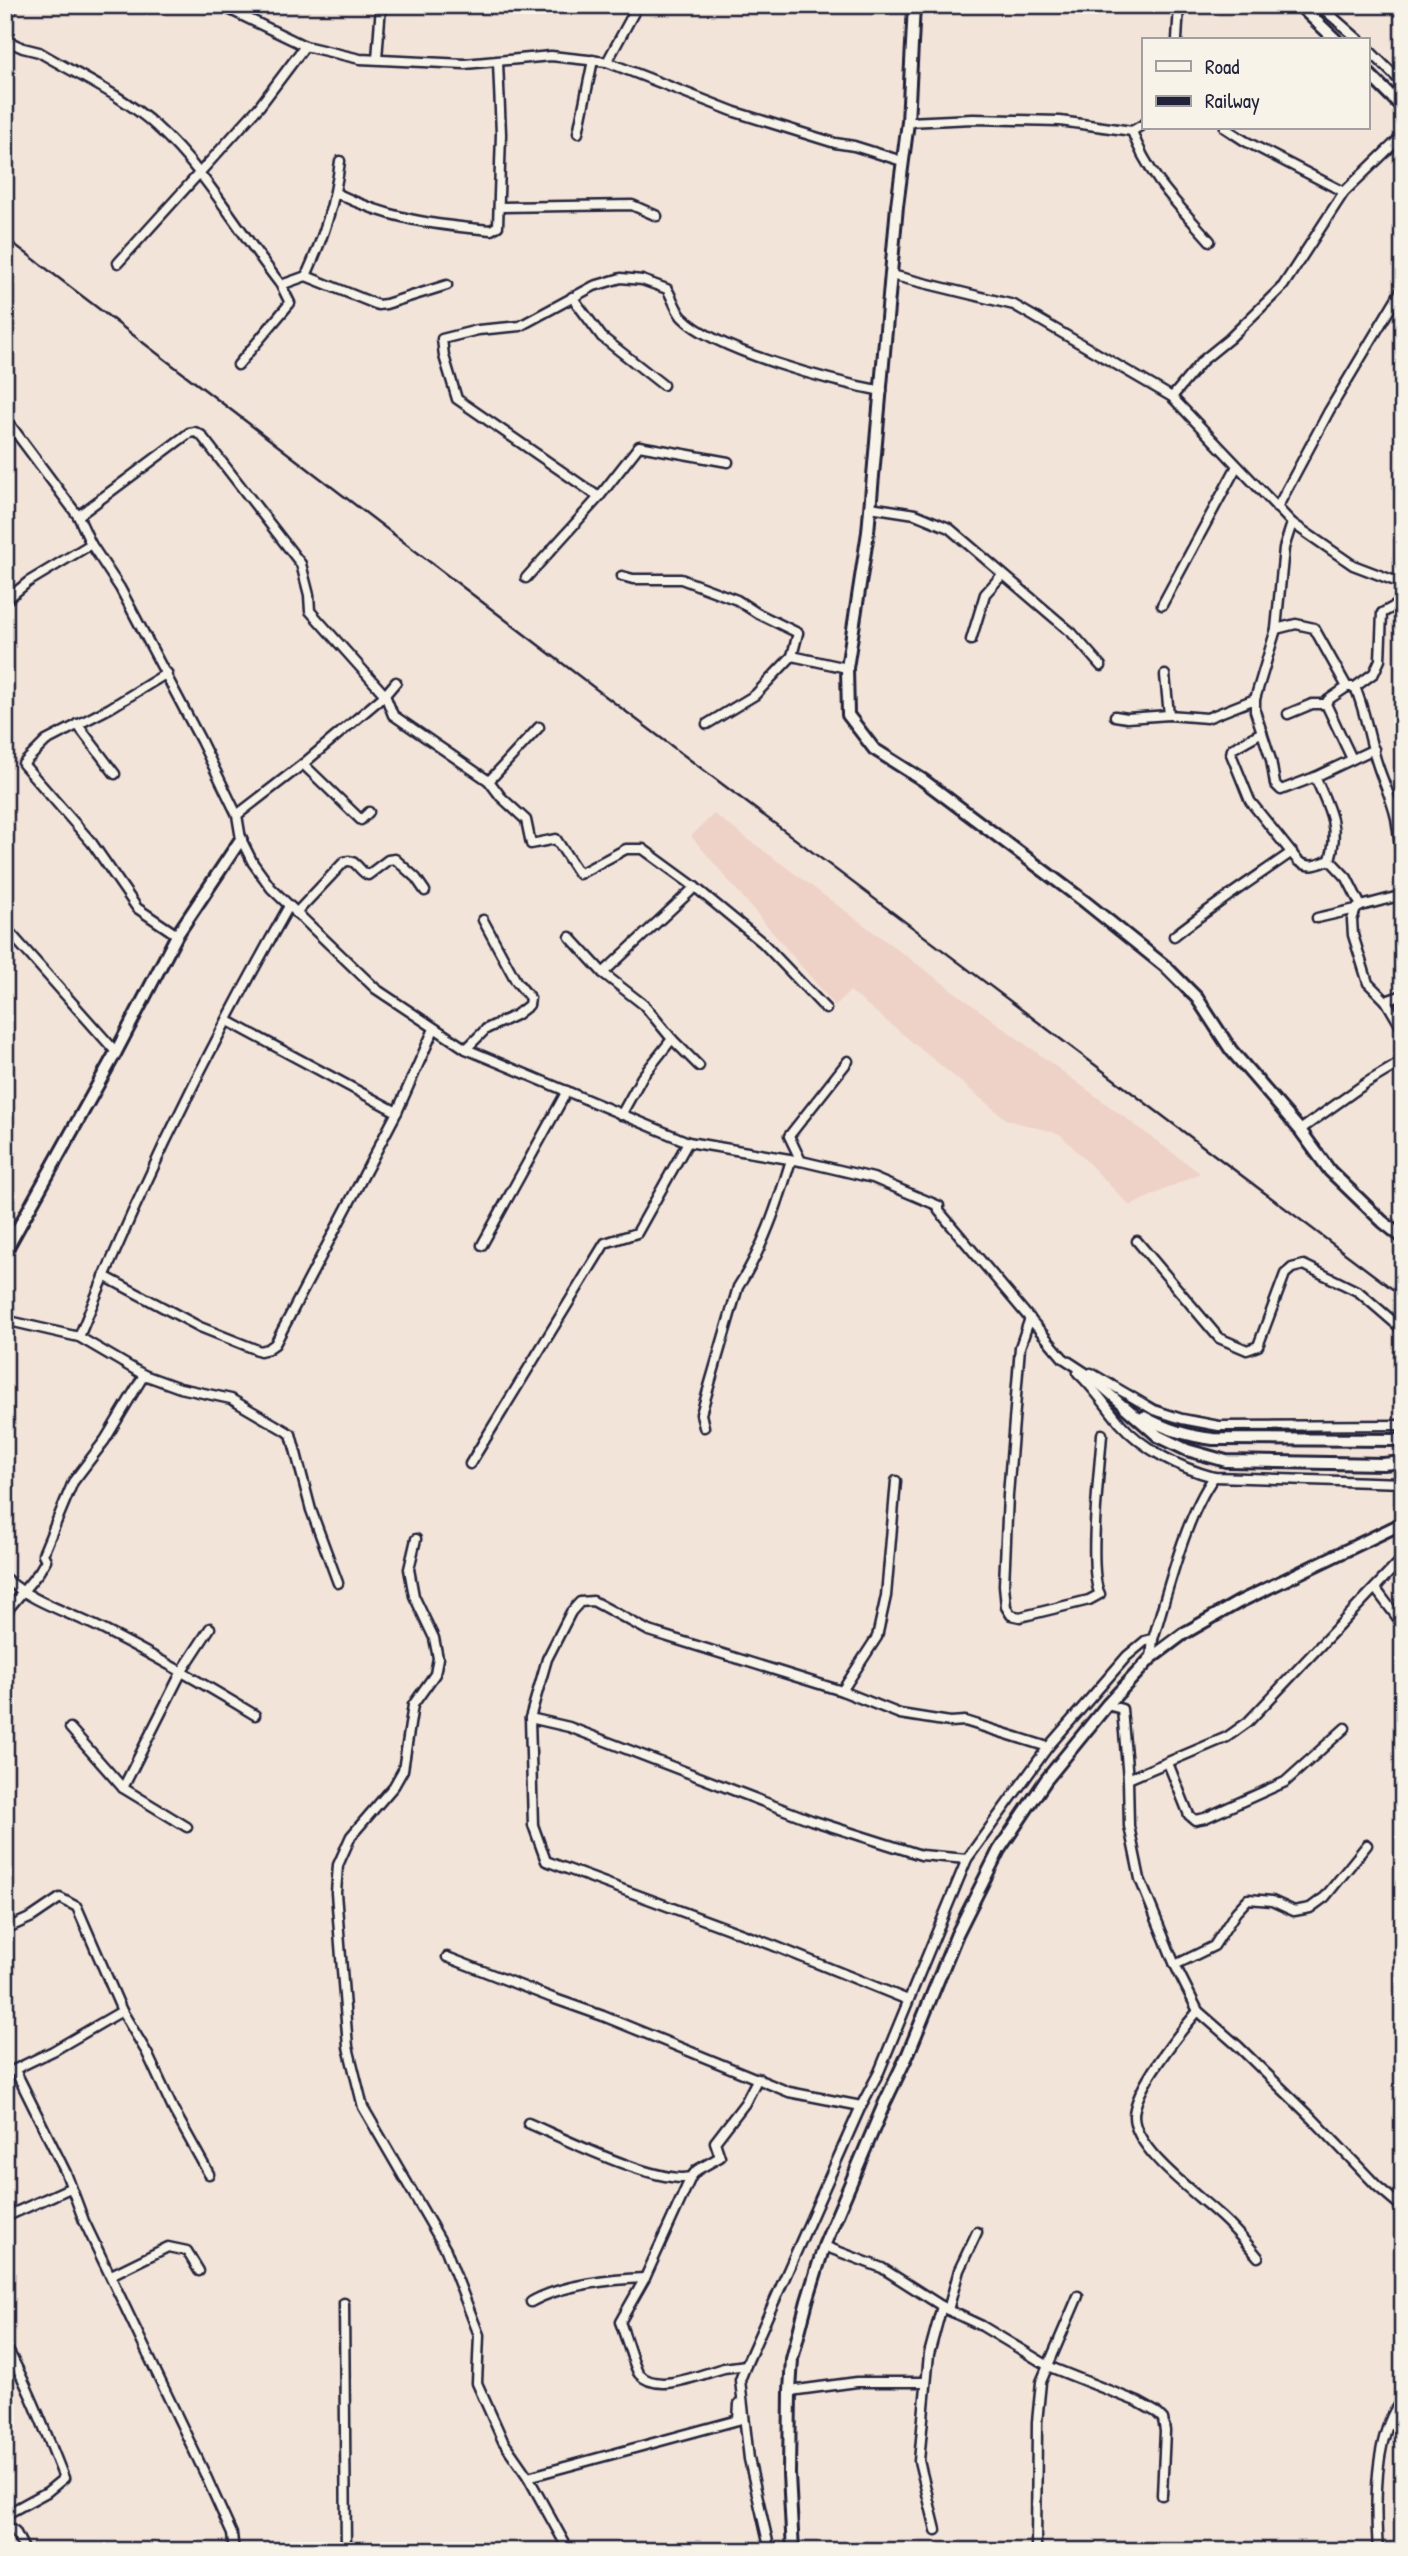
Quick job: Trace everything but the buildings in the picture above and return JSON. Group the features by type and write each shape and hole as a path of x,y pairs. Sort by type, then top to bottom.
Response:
{"main road":[{"path":"914,5 908,122 902,161 882,391 870,507 846,668 848,715 874,749 944,796 1084,901 1166,967 1197,998 1231,1050 1300,1130 1330,1171 1382,1222 1403,1238"},
{"path":"1299,5 1333,38"},
{"path":"1370,75 1403,108"},
{"path":"7,1244 116,1052 177,935 241,839"},
{"path":"1125,1406 1160,1427 1184,1435 1230,1440 1403,1440"},
{"path":"1125,1406 1158,1436 1186,1450 1226,1461 1383,1464 1403,1462"},
{"path":"793,2551 789,2474 790,2391 792,2359 797,2337 824,2246 957,1934 999,1850 1046,1780 1107,1704 1152,1658 1183,1634 1239,1602 1403,1523"}],"street":[{"path":"5,14 16,5"},
{"path":"220,5 305,46 338,55 465,64 551,56 607,62 735,112 835,144 902,161"},
{"path":"377,59 381,5"},
{"path":"607,62 638,5"},
{"path":"1177,38 1179,5"},
{"path":"1319,5 1357,38"},
{"path":"5,40 39,52 139,112 162,131 199,173 281,285 290,303 238,365"},
{"path":"118,263 260,107 305,46"},
{"path":"1370,51 1403,84"},
{"path":"578,133 593,60"},
{"path":"336,193 361,205 433,225 491,230 498,226 501,207 501,134 498,62"},
{"path":"908,122 973,119 1060,121 1132,131 1142,125"},
{"path":"1228,130 1344,192"},
{"path":"1132,131 1140,154 1165,191 1210,241"},
{"path":"1172,397 1202,361 1229,339 1283,286 1344,192 1403,135"},
{"path":"306,276 322,240 336,193 340,162"},
{"path":"501,207 632,205 657,216"},
{"path":"891,275 1014,305 1172,397 1292,523 1353,565 1403,584"},
{"path":"281,285 306,276 378,305 447,285"},
{"path":"599,497 457,399 442,339 478,330 520,326 594,286 621,278 642,280 667,289 680,314 694,327 725,343 809,373 882,391"},
{"path":"1277,508 1329,411 1403,287"},
{"path":"572,297 602,337 663,385"},
{"path":"5,418 78,516 91,544 120,589 167,673 237,815 241,839 262,877 376,989 466,1049 688,1142 801,1161 873,1178 939,1206 939,1211 1122,1424 1149,1448 1188,1470 1214,1477 1403,1483"},
{"path":"78,516 189,433 201,435 301,564 310,611 385,695 393,715 489,781 501,797 526,820 531,844 556,839 579,874 626,849 643,849 764,943 826,1009"},
{"path":"526,578 599,497 639,446 728,462"},
{"path":"1162,605 1237,466"},
{"path":"870,507 915,513 949,528 1072,634 1101,666"},
{"path":"1292,523 1283,548 1276,629 1255,699 1255,711 1271,760 1275,784 1281,790 1315,778 1374,749"},
{"path":"5,601 28,582 91,544"},
{"path":"971,640 985,594 1002,575"},
{"path":"622,576 633,579 681,579 737,600 757,614 798,633 792,656 755,695 707,724"},
{"path":"1326,704 1328,700 1374,673 1380,660 1382,613 1396,605 1403,595"},
{"path":"1276,629 1296,624 1314,628 1363,706 1377,766 1389,792 1397,821 1403,868"},
{"path":"792,656 846,668"},
{"path":"167,673 110,708 46,741 23,764 92,843 137,908 177,935"},
{"path":"1165,675 1169,715"},
{"path":"237,815 303,764 385,695 396,682"},
{"path":"1115,716 1126,718 1169,715 1207,718 1255,699"},
{"path":"1288,714 1312,704 1326,704"},
{"path":"1326,704 1352,760"},
{"path":"77,724 115,775"},
{"path":"489,781 539,727"},
{"path":"1262,732 1232,749 1231,754 1250,801 1306,867 1330,860"},
{"path":"303,764 361,820 369,812"},
{"path":"1315,778 1331,811 1335,830 1335,843 1330,860"},
{"path":"1174,936 1221,899 1244,887 1292,852"},
{"path":"79,1337 168,1136 253,969 293,909 348,860 353,861 368,875 388,860 395,859 416,878 425,891"},
{"path":"1330,860 1347,878 1358,908 1352,920 1353,935 1367,984 1386,1001 1403,1030"},
{"path":"603,973 695,887"},
{"path":"1317,918 1403,895"},
{"path":"466,1049 486,1029 516,1016 529,1005 530,998 516,981 484,920"},
{"path":"5,927 116,1052"},
{"path":"570,937 603,973 644,1005 699,1066"},
{"path":"1386,1001 1403,995"},
{"path":"228,1021 397,1112"},
{"path":"104,1276 200,1327 260,1351 275,1344 397,1112 434,1029"},
{"path":"621,1115 642,1077 672,1039"},
{"path":"801,1161 789,1136 848,1061"},
{"path":"1300,1130 1366,1083 1403,1061"},
{"path":"482,1245 567,1091"},
{"path":"470,1464 605,1244 637,1233 688,1142"},
{"path":"704,1427 701,1414 738,1287 748,1272 775,1209 791,1160"},
{"path":"1137,1241 1219,1338 1247,1350 1258,1346 1285,1274 1292,1268 1304,1265 1359,1292 1403,1330"},
{"path":"1030,1318 1020,1347 1009,1495 1004,1586 1006,1607 1011,1615 1020,1617 1089,1600 1100,1594 1096,1587 1095,1574 1102,1434"},
{"path":"5,1320 79,1337 144,1375 180,1388 231,1399 291,1434 311,1510 338,1583"},
{"path":"1063,1358 1086,1373 1125,1406"},
{"path":"1063,1358 1154,1410 1182,1419 1219,1426 1403,1425"},
{"path":"5,1613 42,1567 46,1560 43,1554 73,1482 105,1440 144,1375"},
{"path":"1152,1658 1153,1639 1178,1559 1204,1492 1214,1477"},
{"path":"842,1691 877,1637 886,1596 896,1481"},
{"path":"416,1539 409,1569 414,1596 433,1638 438,1658 435,1674 413,1705 403,1770 394,1786 351,1836 338,1865 336,1893 348,2047 363,2107 446,2250 479,2334 478,2383 503,2441 528,2477 569,2551"},
{"path":"1129,1779 1227,1737 1248,1722 1403,1558"},
{"path":"5,1578 21,1592 182,1671 255,1715"},
{"path":"1375,1588 1403,1625"},
{"path":"908,2000 772,1945 546,1861 533,1825 530,1718 547,1659 571,1612 580,1602 593,1601 649,1631 842,1691 901,1714 950,1722 965,1721 1048,1747"},
{"path":"123,1788 182,1671 209,1628"},
{"path":"528,2477 738,2420 740,2380 746,2365 861,2106 879,2072 967,1859 1048,1747 1127,1656 1145,1641 1153,1639"},
{"path":"1107,1704 1122,1709 1129,1779 1129,1826 1140,1879 1175,1965 1198,2011 1238,2046 1377,2186 1403,2208"},
{"path":"530,1718 569,1727 811,1820 921,1854 967,1859"},
{"path":"70,1728 123,1788 187,1828"},
{"path":"1168,1763 1189,1815 1195,1820 1285,1782 1345,1728"},
{"path":"1175,1965 1214,1946 1236,1912 1248,1899 1272,1901 1294,1910 1310,1908 1325,1897 1367,1845"},
{"path":"5,1930 32,1917 60,1898 77,1907 122,2011 147,2053 173,2109 209,2174"},
{"path":"447,1957 603,2016 789,2092 861,2106"},
{"path":"5,2074 53,2051 122,2011"},
{"path":"1198,2011 1178,2033 1142,2090 1134,2115 1136,2129 1174,2175 1219,2214 1258,2257"},
{"path":"15,2070 66,2173 70,2188 204,2472 232,2534 234,2551"},
{"path":"746,2365 724,2368 690,2380 650,2381 640,2375 620,2322 645,2278 691,2178 697,2170 720,2157 715,2142 745,2103 758,2078"},
{"path":"528,2123 629,2166 680,2180 691,2178"},
{"path":"680,2180 686,2189"},
{"path":"5,2217 70,2188"},
{"path":"936,2530 919,2461 925,2382 929,2354 959,2270 977,2232"},
{"path":"824,2246 882,2268 945,2308 982,2326 1049,2367 1138,2402 1163,2419 1162,2495"},
{"path":"111,2275 168,2248 187,2251 199,2271"},
{"path":"531,2302 552,2292 645,2278"},
{"path":"1037,2551 1037,2421 1041,2382 1078,2295"},
{"path":"344,2303 346,2551"},
{"path":"5,2345 8,2357 26,2383 64,2478 47,2492 5,2515"},
{"path":"740,2380 749,2459 770,2551"},
{"path":"790,2391 857,2382 925,2382"},
{"path":"1378,2551 1376,2482 1387,2429 1403,2399"},
{"path":"5,2526 15,2532 25,2551"}],"shaded area":[{"path":"714,814 1200,1173 1130,1206 1060,1134 1007,1120 850,991 835,1006 691,836"}],"railway":[{"path":"5,237 596,689 1403,1297"}]}
